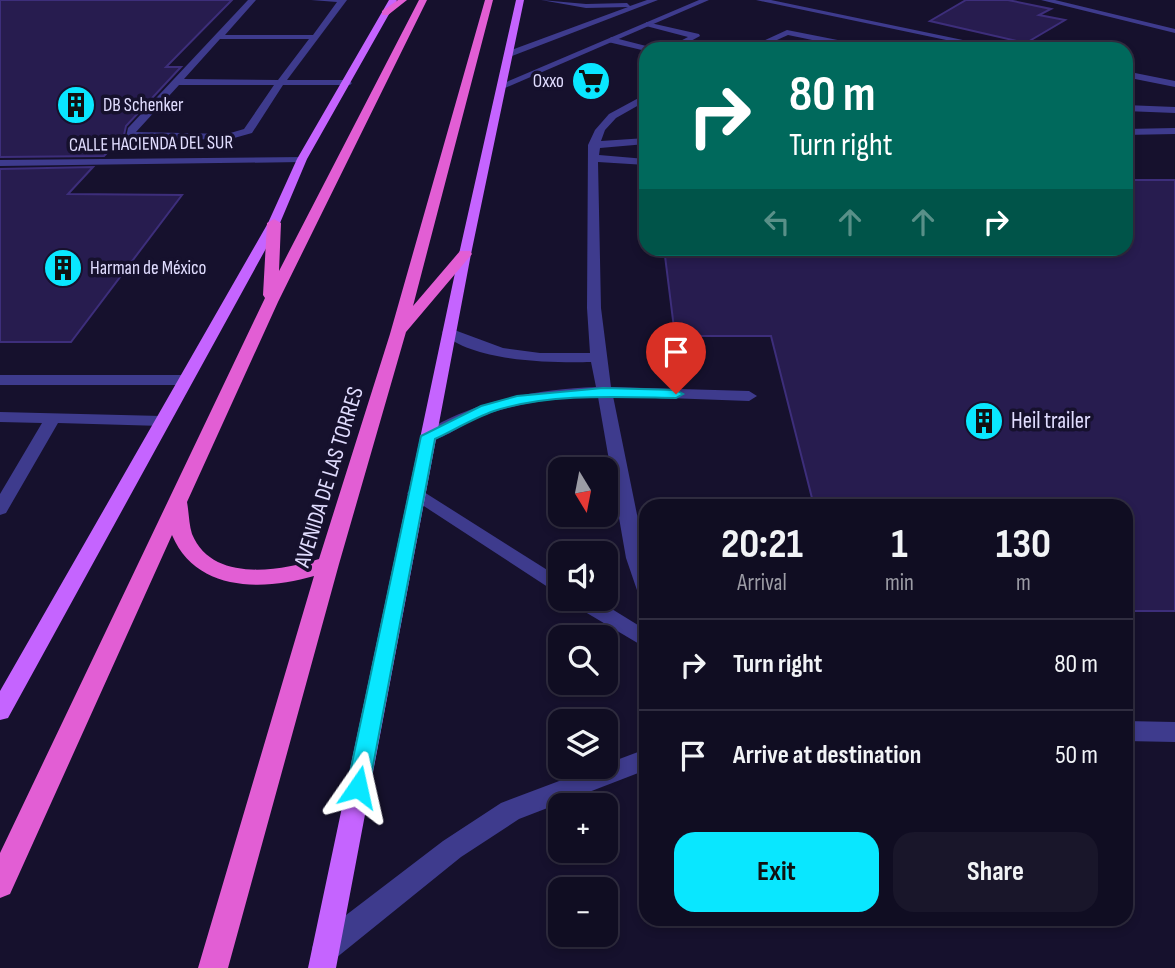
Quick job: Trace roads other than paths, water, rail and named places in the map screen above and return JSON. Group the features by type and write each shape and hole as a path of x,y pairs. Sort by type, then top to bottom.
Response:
{"highway":[{"path":"389,7 403,0"},
{"path":"0,884 270,302 423,0"},
{"name":"AVENIDA DE LAS TORRES","path":"213,968 328,564 398,334 489,0"},
{"path":"270,302 274,223"},
{"path":"398,334 465,254"},
{"path":"177,501 183,537 194,554 212,568 237,576 267,578 298,574 328,564"}],"main road":[{"path":"324,958 449,332 520,0"},
{"path":"0,711 274,223 300,163 389,7"}],"street":[{"path":"252,0 130,135 227,137 242,134 253,125 280,83 343,0"},
{"path":"315,0 343,0"},
{"path":"545,0 586,6 644,4"},
{"path":"509,54 654,0"},
{"path":"502,86 610,37 621,36 705,0"},
{"path":"760,0 967,42"},
{"path":"1045,0 1175,31"},
{"path":"1080,0 1175,22"},
{"path":"649,24 696,36 684,42"},
{"path":"582,27 595,30"},
{"path":"765,42 787,32 835,42"},
{"path":"218,37 314,37"},
{"path":"610,37 639,46"},
{"path":"1133,76 1175,84"},
{"path":"177,82 347,83"},
{"path":"639,101 608,118 595,144 593,294 597,357 639,570"},
{"path":"1133,108 1175,110"},
{"path":"1133,132 1175,131"},
{"path":"595,144 639,133"},
{"path":"595,144 639,141"},
{"path":"595,144 639,160"},
{"name":"CALLE HACIENDA DEL SUR","path":"0,163 300,163"},
{"name":"CALLE HACIENDA DEL SUR","path":"0,174 300,163"},
{"path":"449,332 469,343 522,357 597,357"},
{"path":"0,380 184,380"},
{"path":"428,436 486,409 517,401 603,392 749,396"},
{"path":"0,417 163,421"},
{"path":"0,509 53,418"},
{"path":"416,494 548,580"},
{"path":"598,611 639,636"},
{"path":"1133,731 1175,732"},
{"path":"324,958 452,849 510,811 639,762"}],"place":[{"name":"Oxxo","path":"591,81"},
{"name":"DB Schenker","path":"76,105"},
{"name":"Harman de México","path":"63,268"},
{"name":"Heil trailer","path":"984,421"}]}
